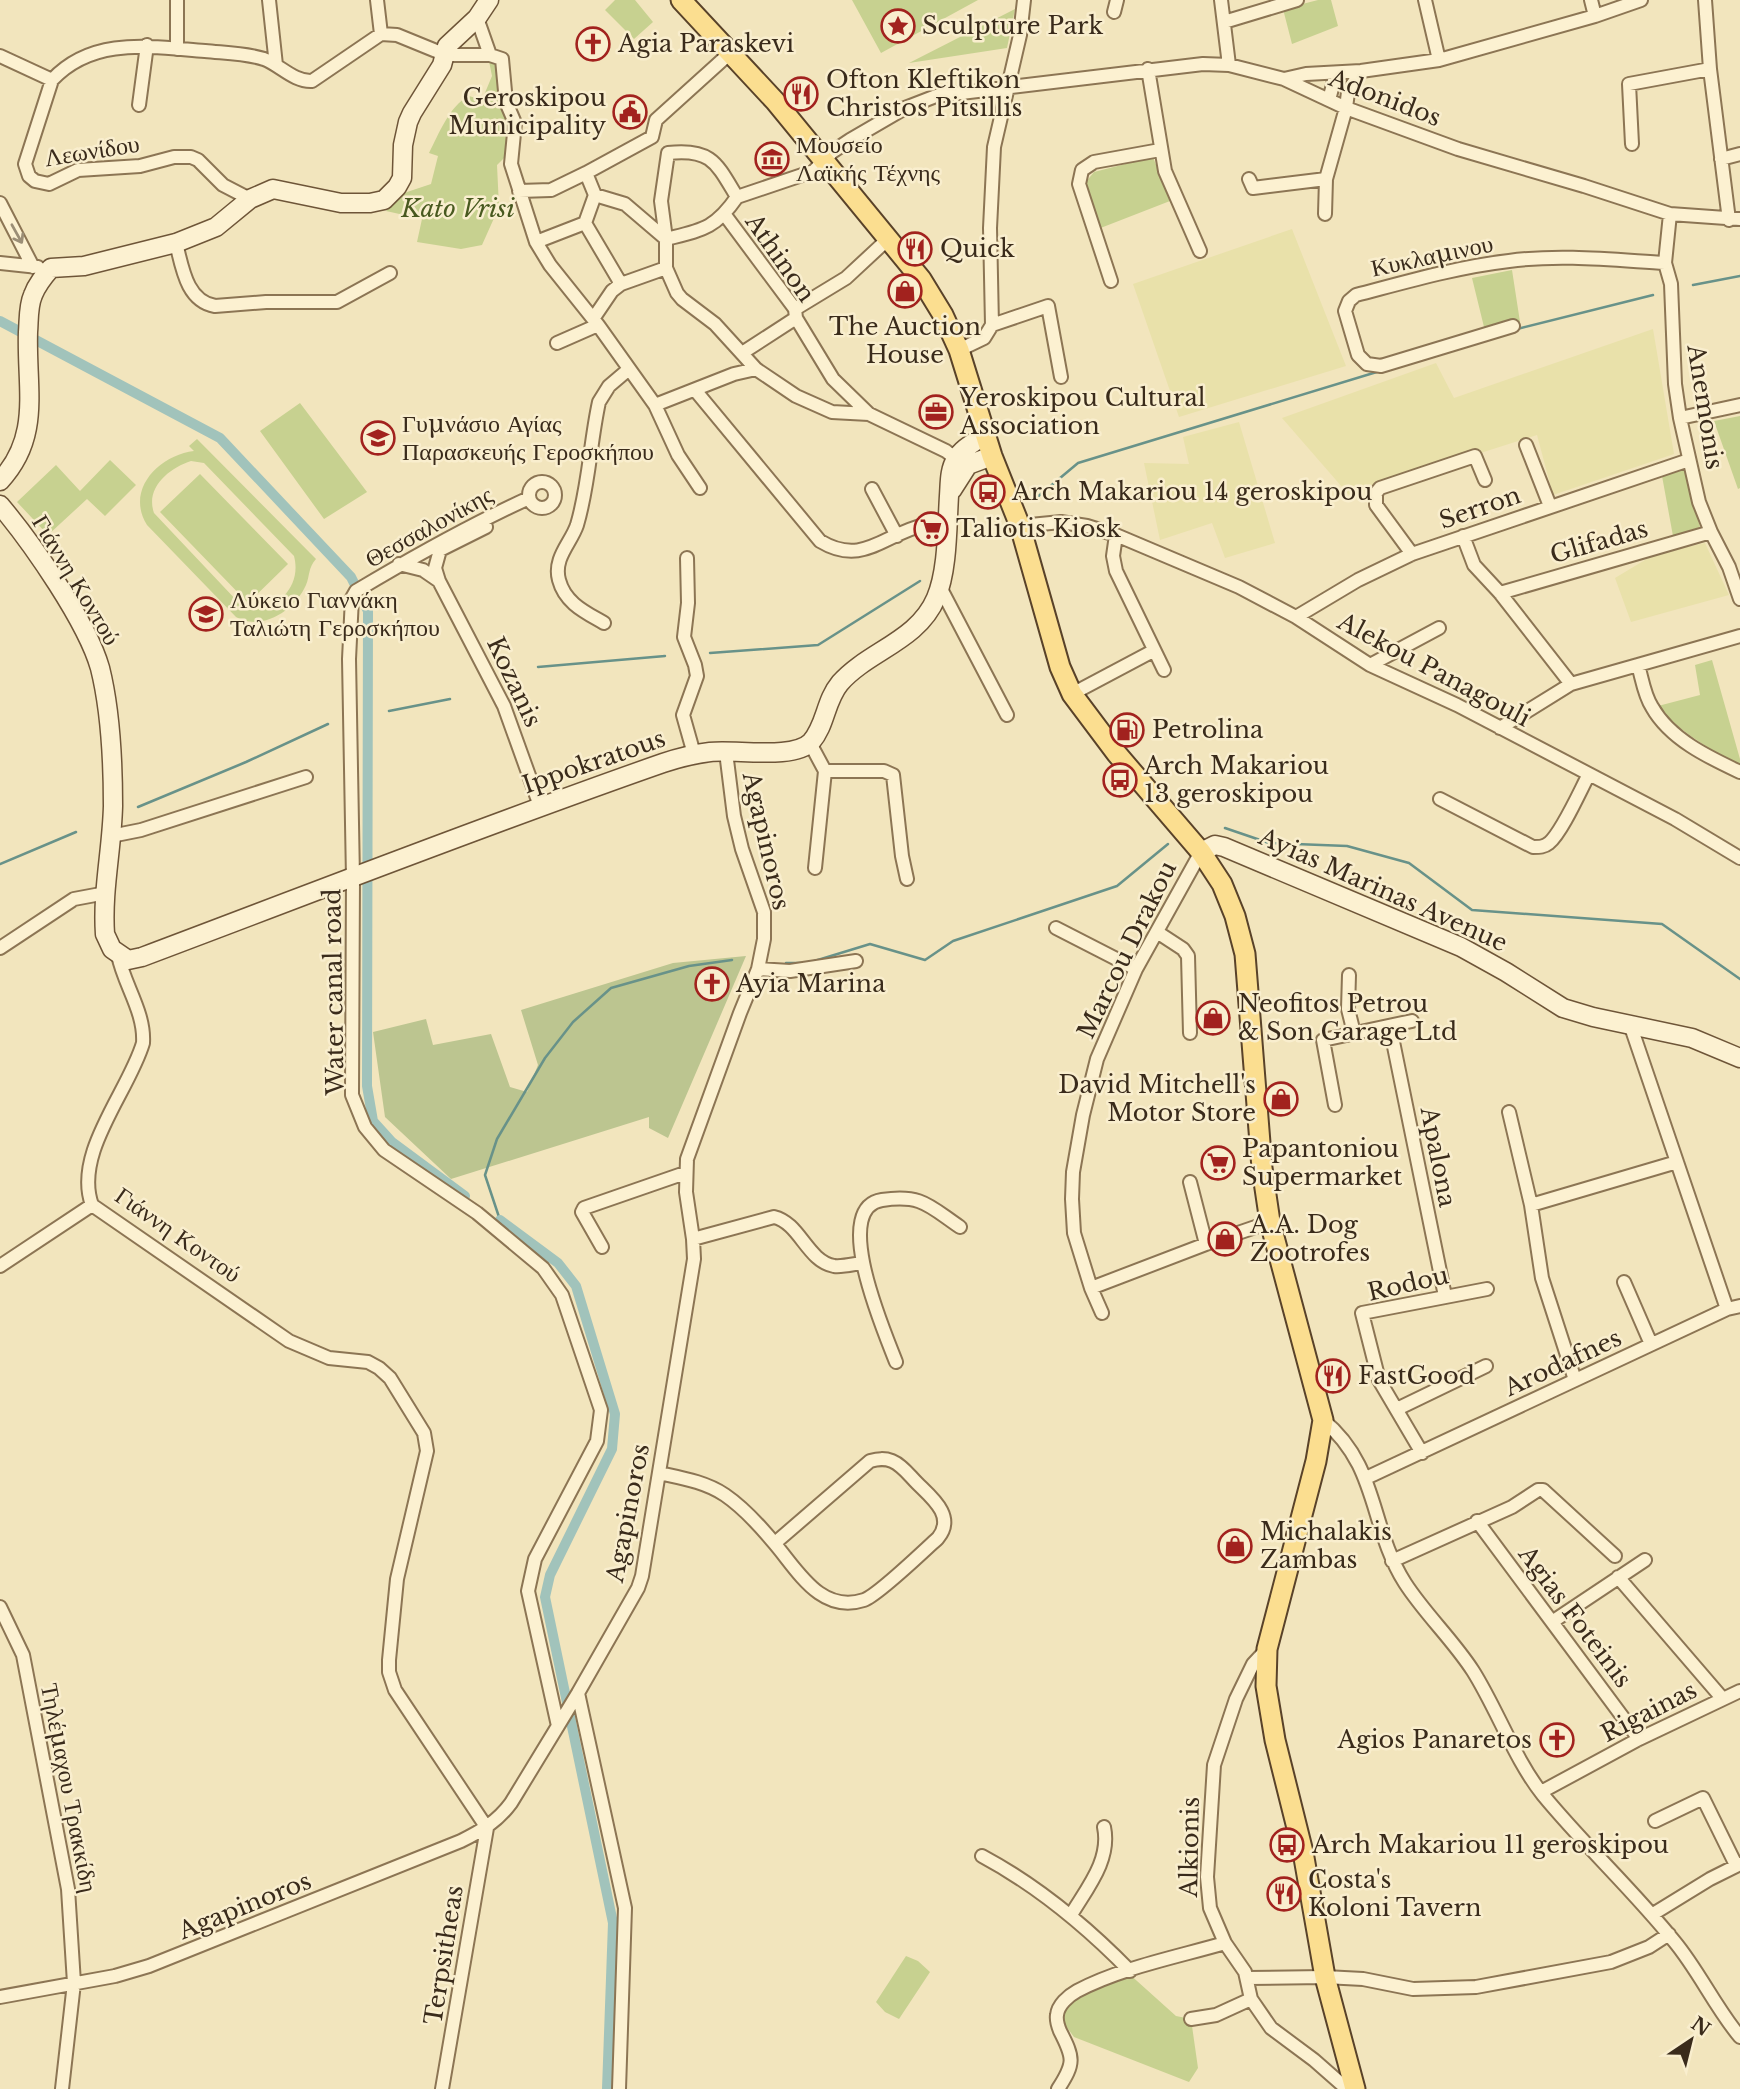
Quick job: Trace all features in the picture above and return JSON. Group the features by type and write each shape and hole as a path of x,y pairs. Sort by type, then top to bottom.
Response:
{"main road":[{"path":"688,3 729,54 775,101 922,279 959,350 992,456 1020,526 1060,667 1072,694 1117,754 1201,852 1229,899 1245,954 1262,1168 1269,1222 1322,1420 1316,1461 1266,1649 1266,1686 1275,1740 1303,1852 1325,1977 1355,2089"}],"street":[{"path":"177,0 177,49"},
{"path":"269,0 276,65"},
{"path":"377,0 381,34"},
{"path":"0,263 42,267 84,266 176,243 216,227 250,199 266,191 280,189 341,203 384,200 397,187 404,173 403,145 408,122 446,55 451,41 477,18 489,0"},
{"path":"959,350 984,338 992,324 990,228 994,147 1020,35 1024,0"},
{"path":"1221,0 1229,65"},
{"path":"1224,22 1297,0"},
{"path":"1425,0 1439,60"},
{"path":"1591,0 1595,16"},
{"path":"1284,79 1306,74 1361,71 1439,60 1595,16 1641,0"},
{"path":"1705,0 1721,159 1735,219"},
{"path":"477,18 496,57 506,102 515,123 512,164 536,242 550,265 596,322 654,405 678,455 700,488"},
{"path":"0,56 52,80 64,67 79,58 106,49 147,45 249,55 276,65 301,80 312,81 381,34 397,35 446,55 496,57"},
{"path":"139,105 147,45"},
{"path":"519,191 551,190 652,137 656,120 729,54"},
{"name":"Adonidos","path":"737,197 814,171 850,140 905,108 936,96 1203,64 1229,65 1284,79 1346,108 1458,149 1670,214 1735,219"},
{"path":"1148,69 1165,171 1200,251"},
{"path":"1632,144 1629,84 1710,69"},
{"path":"1325,214 1326,178 1348,92 1361,71"},
{"path":"1329,100 1336,73"},
{"name":"Λεωνίδου","path":"52,80 24,164 29,176 35,181 49,184 78,170 140,166 174,157 191,156 223,186 250,199"},
{"path":"652,137 668,153 661,201 666,239 666,268 681,299 715,324 756,369 815,406 832,412 869,414 946,451 956,459"},
{"path":"1111,281 1079,184 1082,170 1094,162 1160,150"},
{"name":"Athinon","path":"668,153 688,152 717,163 737,197 725,215 796,313 833,379 869,414"},
{"path":"1721,159 1740,154"},
{"path":"536,242 585,223 596,195 586,173"},
{"path":"1249,179 1252,188 1326,178"},
{"path":"596,195 625,204 666,239"},
{"path":"0,203 42,267"},
{"name":"Anemonis","path":"1670,214 1665,263 1671,284 1675,384 1680,418 1699,502 1711,532 1735,565 1740,599"},
{"path":"666,239 706,227 725,215"},
{"path":"585,223 621,284"},
{"path":"742,353 846,278 888,239"},
{"path":"176,243 183,272 194,294 207,304 215,306 266,302 337,302 390,273"},
{"name":"Κυκλαμινου","path":"1513,326 1381,366 1367,364 1358,355 1345,311 1349,301 1356,295 1434,274 1509,261 1566,258 1665,263"},
{"path":"0,481 20,454 29,424 28,332 33,293 42,267"},
{"path":"557,343 596,322 612,291 621,284 666,268"},
{"path":"992,324 1048,306 1061,377"},
{"path":"604,623 568,599 558,578 560,556 576,527 599,402 609,386 629,369"},
{"path":"654,405 734,374 756,369"},
{"path":"695,390 820,541 830,547 851,552 877,545 925,525 946,524"},
{"path":"1680,418 1740,405"},
{"path":"815,868 825,771 810,743 822,722 828,700 838,685 847,675 904,637 920,623 936,598 945,556 951,470 965,448 985,435"},
{"path":"1526,445 1550,506"},
{"path":"949,496 968,466 992,456"},
{"path":"1412,554 1376,505 1376,493 1380,488 1475,456 1485,480"},
{"name":"Serron","path":"1296,618 1358,580 1412,554 1689,460"},
{"path":"873,489 897,536"},
{"name":"Θεσσαλονίκης","path":"353,596 399,564 465,527 530,501 440,550"},
{"name":"Γιάννη Κοντού","path":"0,505 38,556 88,639 99,667 111,748 113,808 105,934 118,955 124,979 143,1024 143,1043 92,1155 89,1195 92,1205 289,1341 330,1358 368,1362 390,1378 424,1433 427,1443 397,1579 389,1672 395,1690 487,1828"},
{"name":"Alekou Panagouli","path":"1020,526 1073,523 1116,535 1239,587 1296,618 1370,665 1457,705 1675,819 1740,858"},
{"name":"Glifadas","path":"1500,593 1711,532"},
{"path":"1116,535 1113,555 1116,571 1164,670"},
{"path":"1463,536 1474,565 1500,593 1571,684"},
{"name":"Kozanis","path":"440,550 435,568 439,581 504,706 541,806"},
{"path":"687,558 688,603 684,637 697,676 683,715 694,754"},
{"path":"399,564 423,570 439,581"},
{"path":"940,587 1007,715"},
{"name":"Water canal road","path":"353,596 349,659 363,874 352,1095 365,1127 384,1150 477,1213 543,1268 562,1295 601,1410 597,1441 535,1559 528,1591 560,1723"},
{"path":"1370,665 1439,628"},
{"path":"1500,728 1571,684 1740,636"},
{"path":"1072,694 1153,651"},
{"path":"1638,665 1650,705 1667,728 1712,759 1740,772"},
{"name":"Ippokratous","path":"118,955 128,960 142,957 541,806 676,759 694,754 796,750 810,743"},
{"name":"Agapinoros","path":"0,1997 115,1976 183,1954 487,1828 506,1811 576,1697 638,1588 642,1576 694,1259 694,1239 686,1192 687,1159 758,969 764,939 764,912 742,849 734,816 726,752"},
{"path":"825,771 884,771 893,775 907,878"},
{"path":"1440,799 1533,847 1546,846 1555,837 1589,774"},
{"path":"111,836 141,830 306,777"},
{"name":"Ayias Marinas Avenue","path":"1201,852 1215,845 1224,847 1461,947 1563,1007 1592,1017 1692,1038 1740,1058"},
{"name":"Marcou Drakou","path":"1102,1313 1091,1288 1074,1233 1073,1172 1083,1115 1097,1059 1136,969 1201,852"},
{"path":"0,948 74,899 106,893"},
{"path":"1056,928 1136,969"},
{"path":"1157,932 1183,949 1188,956 1190,1033"},
{"path":"758,969 790,971 856,961"},
{"path":"1349,975 1348,1009 1354,1033"},
{"path":"1335,1105 1323,1040 1412,1021"},
{"path":"1630,1024 1677,1162 1734,1308"},
{"name":"Apalona","path":"1390,1027 1445,1296"},
{"path":"1509,1112 1531,1205 1542,1278 1575,1380"},
{"path":"1531,1205 1677,1162"},
{"path":"602,1247 582,1212 584,1208 685,1173"},
{"path":"1190,1182 1206,1244"},
{"path":"896,1362 862,1263 862,1213 874,1201 913,1198 960,1227"},
{"path":"0,1266 92,1205"},
{"path":"694,1239 774,1217 791,1226 826,1262 835,1266 862,1263"},
{"path":"1091,1288 1269,1222"},
{"path":"1624,1282 1651,1344"},
{"name":"Rodou","path":"1422,1453 1379,1380 1362,1313 1487,1289"},
{"name":"Arodafnes","path":"1366,1478 1651,1344 1734,1308"},
{"path":"1397,1409 1486,1366"},
{"path":"1322,1420 1341,1437 1366,1478 1392,1561 1406,1584 1471,1669 1541,1792 1582,1840 1653,1914 1740,2037"},
{"path":"659,1474 688,1479 723,1494 775,1543 808,1585 836,1602 867,1600 938,1538 944,1528 944,1520 938,1504 899,1465 885,1459 877,1459 870,1461 775,1543"},
{"path":"1392,1561 1512,1507 1538,1490 1543,1490 1615,1556"},
{"name":"Agias Foteinis","path":"1477,1521 1639,1739"},
{"path":"1552,1622 1645,1560"},
{"path":"1618,1577 1722,1698"},
{"name":"Τηλέμαχου Τρακκίδη","path":"0,1607 23,1655 68,1889 74,1983 62,2089"},
{"name":"Alkionis","path":"1266,1649 1253,1664 1236,1699 1214,1765 1208,1893 1210,1908 1225,1943 1248,1978 1251,1999 1278,2035 1314,2060 1347,2089"},
{"name":"Rigainas","path":"1541,1792 1639,1739 1740,1691"},
{"path":"576,1697 625,1908 620,2089"},
{"path":"1653,1914 1738,1865 1703,1798 1655,1821"},
{"path":"1071,1915 1105,1856 1107,1839 1104,1827"},
{"name":"Terpsitheas","path":"442,2089 487,1828"},
{"path":"982,1856 1008,1870 1071,1915 1130,1971"},
{"path":"1248,1978 1363,1979 1413,1989 1476,1987 1611,1962 1648,1947 1669,1934"},
{"path":"1058,2089 1068,2074 1072,2061 1070,2048 1057,2023 1057,2014 1061,2005 1074,1993 1130,1971 1225,1943"},
{"path":"1191,2019 1216,2015 1251,1999"}],"shaded area":[{"path":"1292,229 1346,366 1179,417 1133,284"},
{"path":"1653,329 1674,454 1553,495 1537,435 1349,495 1282,418 1436,363 1454,398"},
{"path":"1239,422 1275,543 1225,558 1212,523 1160,540 1144,463 1189,464 1183,437"},
{"path":"1705,543 1729,595 1631,622 1615,578 1655,554"}],"green space":[{"path":"615,0 635,0 653,22 634,39 605,10"},
{"name":"Sculpture Park","path":"852,0 978,0 881,53"},
{"path":"1318,0 1331,0 1338,26 1292,44 1283,9"},
{"path":"1015,9 1007,48 909,63"},
{"name":"Kato Vrisi","path":"489,61 495,62 504,105 511,119 509,153 497,165 499,207 482,245 461,249 417,242 422,219 386,211 401,194 431,184 438,156 429,153 456,106 469,96 482,100 492,76"},
{"path":"1153,157 1170,201 1098,229 1085,183 1094,172"},
{"path":"1512,270 1520,322 1484,327 1472,278"},
{"path":"300,403 367,492 324,519 260,431"},
{"path":"1740,416 1740,488 1738,489 1714,421"},
{"path":"197,439 316,559 301,594 277,616 256,622 236,617 147,525 141,512 143,487 149,476 169,459 194,451 189,446","holes":["191,461 204,463 294,556 296,567 291,587 285,595 269,606 247,610 154,513 153,495 161,480 183,464"]},
{"path":"110,460 136,485 105,516 87,499 48,535 17,502 56,465 80,491"},
{"path":"1684,470 1700,527 1673,536 1662,476"},
{"path":"200,474 288,564 248,603 160,512"},
{"path":"1712,660 1740,765 1686,732 1658,706 1700,695 1695,665"},
{"path":"746,956 668,1138 649,1128 649,1117 451,1179 385,1117 373,1032 426,1019 433,1045 491,1034 510,1087 527,1092 538,1065 521,1010 673,963"},
{"path":"906,1956 918,1961 930,1972 899,2019 885,2012 876,2002"},
{"path":"1127,1972 1176,2016 1191,2019 1198,2068 1189,2082 1074,2037 1057,2014 1074,1993"}],"waterway":[{"path":"1693,285 1740,276"},
{"path":"1517,329 1653,295"},
{"path":"0,321 220,438 351,577 368,611 367,1086 373,1121 392,1142 465,1196"},
{"path":"1035,499 1078,463 1380,371"},
{"path":"710,653 818,645 920,581"},
{"path":"538,667 665,656"},
{"path":"389,711 450,699"},
{"path":"138,807 328,724"},
{"path":"1225,828 1269,843 1347,846 1409,863 1472,910 1662,924 1740,979"},
{"path":"0,864 76,832"},
{"path":"808,963 870,944 925,960 953,941 1117,886 1168,844"},
{"path":"500,1220 485,1175 497,1139 545,1058 573,1022 611,988 689,966 732,960"},
{"path":"786,963 801,963"},
{"path":"500,1220 558,1263 576,1286 615,1414 612,1449 550,1575 545,1597 613,1923 607,2089"}],"place":[{"name":"Sculpture Park","path":"898,26"},
{"name":"Agia Paraskevi","path":"593,44"},
{"name":"Ofton Kleftikon Christos Pitsillis","path":"801,94"},
{"name":"Geroskipou Municipality","path":"630,112"},
{"name":"Μουσείο Λαϊκής Τέχνης","path":"772,159"},
{"name":"Quick","path":"915,249"},
{"name":"The Auction House","path":"905,291"},
{"name":"Yeroskipou Cultural Association","path":"936,412"},
{"name":"Γυμνάσιο Αγίας Παρασκευής Γεροσκήπου","path":"378,438"},
{"name":"Arch Makariou 14 geroskipou","path":"988,492"},
{"name":"Taliotis Kiosk","path":"931,529"},
{"name":"Λύκειο Γιαννάκη Ταλιώτη Γεροσκήπου","path":"206,614"},
{"name":"Petrolina","path":"1127,730"},
{"name":"Arch Makariou 13 geroskipou","path":"1120,780"},
{"name":"Ayia Marina","path":"712,984"},
{"name":"Neofitos Petrou & Son Garage Ltd","path":"1213,1018"},
{"name":"David Mitchell's Motor Store","path":"1281,1099"},
{"name":"Papantoniou Supermarket","path":"1218,1163"},
{"name":"A.A. Dog Zootrofes","path":"1225,1239"},
{"name":"FastGood","path":"1333,1376"},
{"name":"Michalakis Zambas","path":"1235,1546"},
{"name":"Agios Panaretos","path":"1557,1740"},
{"name":"Arch Makariou 11 geroskipou","path":"1287,1845"},
{"name":"Costa's Koloni Tavern","path":"1284,1894"}]}
